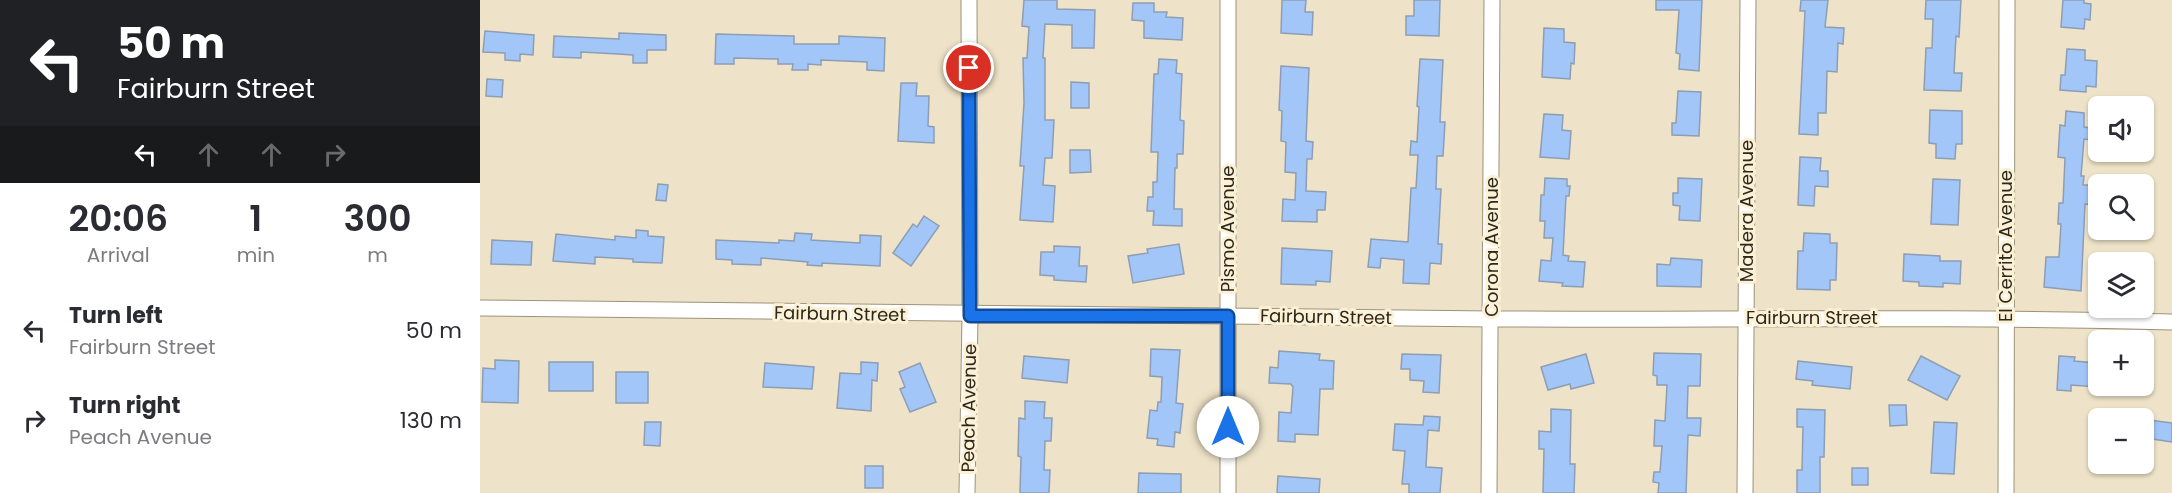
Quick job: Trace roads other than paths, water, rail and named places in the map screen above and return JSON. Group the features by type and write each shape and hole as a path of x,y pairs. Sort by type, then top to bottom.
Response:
{"street":[{"name":"Peach Avenue","path":"967,493 970,316 969,0"},
{"name":"Pismo Avenue","path":"1228,0 1228,493"},
{"name":"Corona Avenue","path":"1489,493 1492,0"},
{"name":"Madera Avenue","path":"1745,493 1748,0"},
{"name":"El Cerrito Avenue","path":"2006,493 2007,0"},
{"name":"Fairburn Street","path":"480,308 970,316 1491,319 2006,318 2172,322"}]}
